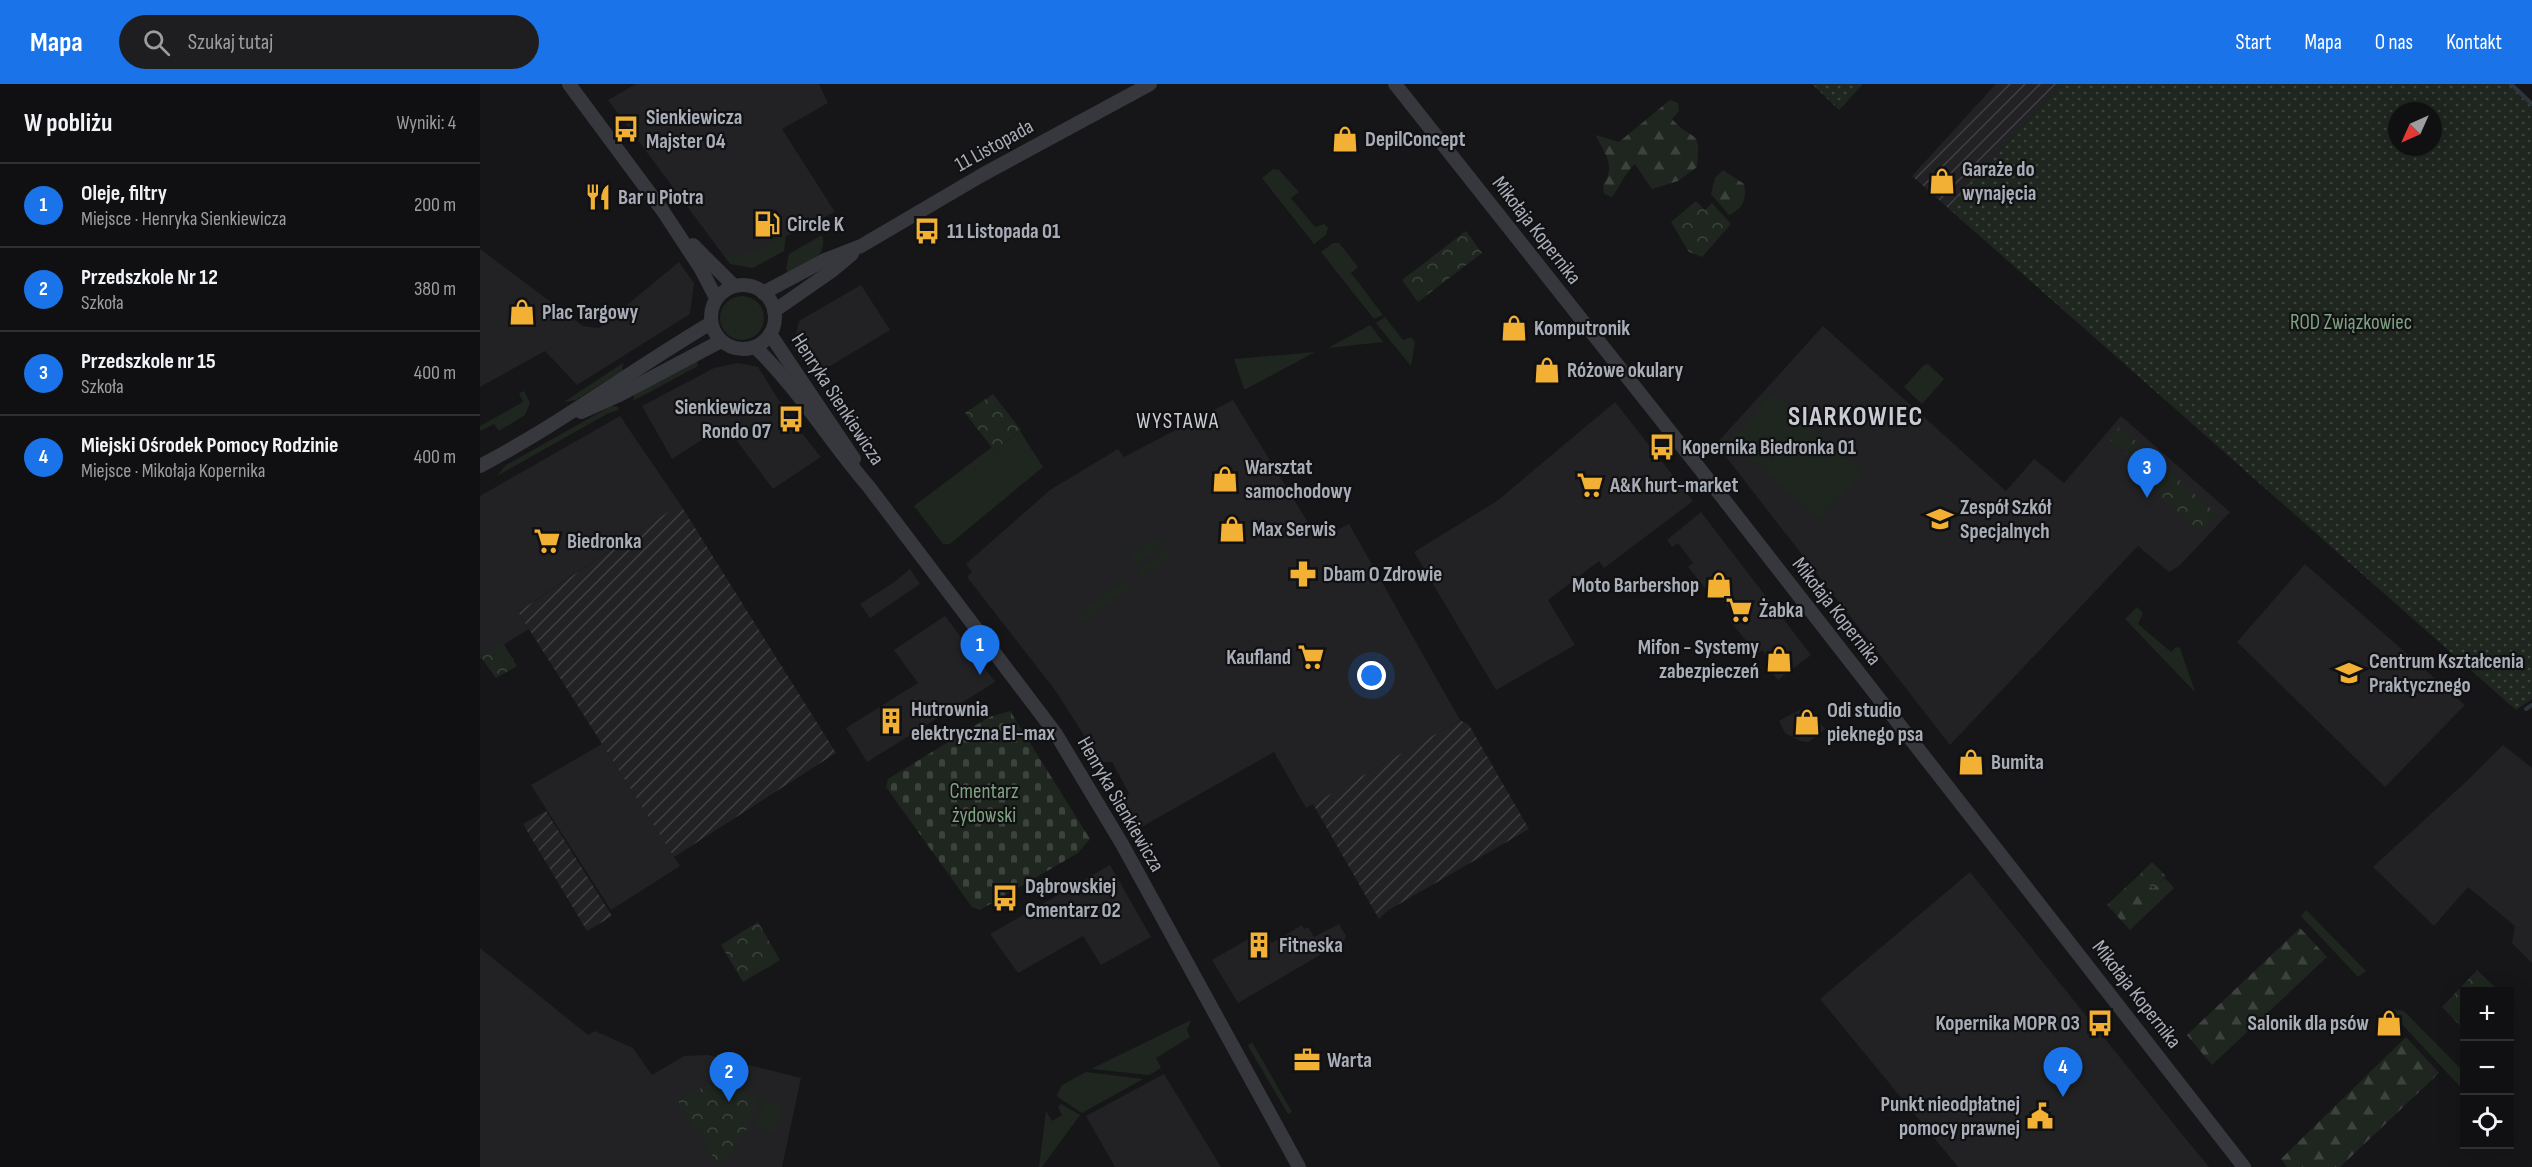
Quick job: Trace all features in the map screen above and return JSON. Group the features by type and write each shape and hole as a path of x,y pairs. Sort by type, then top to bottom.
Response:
{"street":[{"path":"569,84 663,211 701,269 716,298"},
{"name":"11 Listopada","path":"764,292 825,260 861,246 982,176 1150,84"},
{"name":"Mikołaja Kopernika","path":"1395,84 1715,488 2244,1167"},
{"path":"663,211 727,281 734,286 754,287 764,292 771,301 775,319 770,334 755,347 737,349 721,341 711,323 712,306 716,298 734,286"},
{"name":"11 Listopada","path":"774,311 833,270 861,246"},
{"path":"560,421 615,382 711,323"},
{"name":"Henryka Sienkiewicza","path":"770,334 852,455 869,487"},
{"path":"480,466 560,421 621,394 721,341"},
{"name":"Henryka Sienkiewicza","path":"755,347 772,364 838,451 869,487 1056,734 1122,844 1299,1167"}],"shaded area":[{"path":"636,84 819,84 828,103 782,129 835,212 730,264 608,100"},
{"path":"1996,84 2062,84 1948,208 1912,176"},
{"path":"480,249 583,326 599,328 679,262 694,283 690,314 577,385 545,351 480,387"},
{"path":"861,285 890,330 820,372 817,379 793,348 799,321"},
{"name":"Zespół Szkół Specjalnych","path":"1823,326 2006,491 2034,459 2064,483 2121,416 2230,512 2179,566 2169,572 2138,546 1950,745 1716,444"},
{"path":"738,363 758,367 792,421 821,457 773,489 725,425 672,459 642,406 714,368"},
{"path":"1233,400 1318,539 1349,524 1460,720 1306,808 1274,752 1138,829 1122,801 1129,793 1112,762 1101,762 1055,690 967,577 972,572 966,564 1050,490 1118,449 1124,457"},
{"path":"1615,402 1693,501 1604,568 1599,561 1548,600 1575,645 1496,690 1414,552 1497,501"},
{"path":"620,416 680,504 518,612 529,629 480,659 480,496"},
{"path":"680,504 836,753 674,857 518,612"},
{"path":"1701,512 1811,655 1778,680 1773,674 1778,670 1762,650 1757,654 1730,621 1735,616 1720,597 1715,600 1688,567 1693,563 1678,543 1672,547 1667,540"},
{"name":"Centrum Kształcenia Praktycznego","path":"2305,564 2465,705 2385,787 2237,642"},
{"path":"910,569 920,584 870,618 860,604"},
{"path":"945,616 995,682 867,762 846,728 918,683 894,650"},
{"path":"1807,706 1825,729 1809,742 1800,741 1785,733 1779,721"},
{"path":"1460,720 1469,725 1529,829 1387,911 1379,919 1313,804"},
{"path":"602,744 680,866 611,910 531,785"},
{"path":"2503,745 2532,768 2532,963 2512,943 2515,926 2468,887 2434,926 2373,867"},
{"path":"546,811 612,916 587,931 523,824"},
{"path":"1110,865 1151,937 1101,965 1083,936 1018,973 990,934"},
{"path":"1970,872 2209,1167 1958,1167 1820,999"},
{"path":"1339,924 1346,936 1344,941 1238,1003 1212,960 1264,930 1272,943 1302,925 1304,929 1308,927 1314,937"},
{"path":"480,948 588,1035 595,1031 633,1048 652,1075 684,1056 708,1055 801,1078 782,1167 480,1167"},
{"path":"1164,1074 1221,1167 1115,1167 1086,1116"}],"green space":[{"path":"1812,84 1863,84 1839,110"},
{"name":"ROD Związkowiec","path":"2062,84 2509,84 2532,107 2532,699 2516,710 1948,208"},
{"path":"1670,100 1678,103 1679,111 1672,119 1697,141 1697,167 1678,181 1652,189 1635,164 1625,175 1612,197 1604,194 1603,185 1609,172 1609,166 1596,135 1619,142"},
{"path":"1273,169 1279,170 1299,192 1291,198 1315,227 1324,224 1328,228 1326,235 1314,244 1262,178"},
{"path":"1723,170 1744,184 1745,189 1741,206 1729,215 1711,194 1715,178"},
{"path":"1696,201 1705,210 1712,203 1731,224 1702,257 1689,252 1671,222"},
{"path":"1466,231 1482,253 1418,302 1402,280"},
{"path":"786,235 784,251 753,268 730,264 725,257 728,250 734,258 743,253 754,252"},
{"path":"822,235 822,250 819,255 789,274 786,269 789,254"},
{"path":"1333,243 1339,243 1358,267 1351,273 1383,315 1374,319 1321,252"},
{"path":"742,296 757,303 764,318 757,333 742,340 727,333 720,318 727,303"},
{"path":"1385,317 1403,340 1411,337 1415,342 1411,366 1376,323"},
{"path":"1370,325 1383,342 1328,348"},
{"path":"1315,352 1246,389 1244,389 1234,359"},
{"path":"696,357 698,366 633,401 634,395"},
{"path":"623,363 622,371 576,400 564,402"},
{"path":"1928,364 1944,379 1922,404 1904,387 1924,365"},
{"path":"524,391 530,403 525,415 499,431 494,424 480,431 480,426 523,402 519,393"},
{"path":"1773,392 1863,472 1820,521 1729,441"},
{"path":"993,394 1021,430 994,450 965,413"},
{"path":"611,406 619,407 618,410 497,476 506,465"},
{"path":"2120,427 2216,513 2199,531 2158,493 2142,468 2109,439"},
{"path":"1020,431 1043,467 950,544 943,544 914,506 992,447 994,450"},
{"path":"1156,537 1163,546 1135,567 1128,557"},
{"path":"1166,549 1172,557 1142,579 1137,571"},
{"path":"1124,580 1130,588 1082,623 1076,615"},
{"path":"2137,607 2143,613 2138,624 2171,652 2176,647 2180,648 2195,692 2126,620"},
{"path":"503,643 517,666 496,678 481,657"},
{"name":"Cmentarz żydowski","path":"1010,711 1090,839 1078,853 980,910 972,907 886,787 888,779 989,717"},
{"path":"2152,862 2166,876 2153,889 2139,875"},
{"path":"2139,875 2153,888 2165,878 2174,888 2130,930 2107,905"},
{"path":"2306,910 2366,971 2358,977 2301,916"},
{"path":"758,922 780,960 743,982 721,945"},
{"path":"2300,928 2327,957 2212,1065 2187,1035"},
{"path":"2477,970 2495,987 2461,987"},
{"path":"2460,988 2460,1026 2442,1007"},
{"path":"2387,1008 2404,1011 2460,1068 2460,1087"},
{"path":"1191,1020 1187,1030 1190,1037 1156,1058 1161,1068 1149,1075 1091,1069"},
{"path":"2406,1037 2439,1073 2340,1167 2287,1167 2281,1159"},
{"path":"1252,1042 1292,1112 1288,1114 1248,1046"},
{"path":"1086,1072 1143,1079 1082,1113 1057,1095 1062,1085"},
{"path":"709,1084 758,1096 749,1126 720,1167 678,1101"},
{"path":"764,1100 782,1105 774,1133 756,1128"},
{"path":"1061,1104 1080,1115 1042,1167 1039,1167 1046,1111 1052,1121 1062,1115 1058,1107"}],"waterway":[{"path":"2511,84 2532,104"},
{"path":"2526,709 2532,705"}],"place":[{"name":"Sienkiewicza Majster 04","path":"626,129"},
{"name":"DepilConcept","path":"1345,139"},
{"name":"Garaże do wynajęcia","path":"1942,181"},
{"name":"Bar u Piotra","path":"598,197"},
{"name":"Circle K","path":"767,224"},
{"name":"11 Listopada 01","path":"927,231"},
{"name":"Plac Targowy","path":"522,312"},
{"name":"Komputronik","path":"1514,328"},
{"name":"Różowe okulary","path":"1547,370"},
{"name":"Sienkiewicza Rondo 07","path":"791,419"},
{"name":"Kopernika Biedronka 01","path":"1662,447"},
{"name":"Warsztat samochodowy","path":"1225,479"},
{"name":"A&K hurt-market","path":"1590,485"},
{"name":"Przedszkole nr 15","path":"2147,498"},
{"name":"Zespół Szkół Specjalnych","path":"1940,519"},
{"name":"Max Serwis","path":"1232,529"},
{"name":"Biedronka","path":"547,541"},
{"name":"Dbam O Zdrowie","path":"1303,574"},
{"name":"Moto Barbershop","path":"1719,585"},
{"name":"Żabka","path":"1739,610"},
{"name":"Kaufland","path":"1311,657"},
{"name":"Mifon - Systemy zabezpieczeń","path":"1779,659"},
{"name":"Centrum Kształcenia Praktycznego","path":"2349,673"},
{"name":"Oleje, filtry","path":"980,675"},
{"name":"Hutrownia elektryczna El-max","path":"891,721"},
{"name":"Odi studio pieknego psa","path":"1807,722"},
{"name":"Bumita","path":"1971,762"},
{"name":"Dąbrowskiej Cmentarz 02","path":"1005,898"},
{"name":"Fitneska","path":"1259,945"},
{"name":"Kopernika MOPR 03","path":"2100,1023"},
{"name":"Salonik dla psów","path":"2389,1023"},
{"name":"Warta","path":"1307,1060"},
{"name":"Miejski Ośrodek Pomocy Rodzinie","path":"2063,1097"},
{"name":"Przedszkole Nr 12","path":"729,1102"},
{"name":"Punkt nieodpłatnej pomocy prawnej","path":"2040,1116"}],"district":[{"name":"SIARKOWIEC","path":"1856,416"},
{"name":"WYSTAWA","path":"1178,420"}]}
